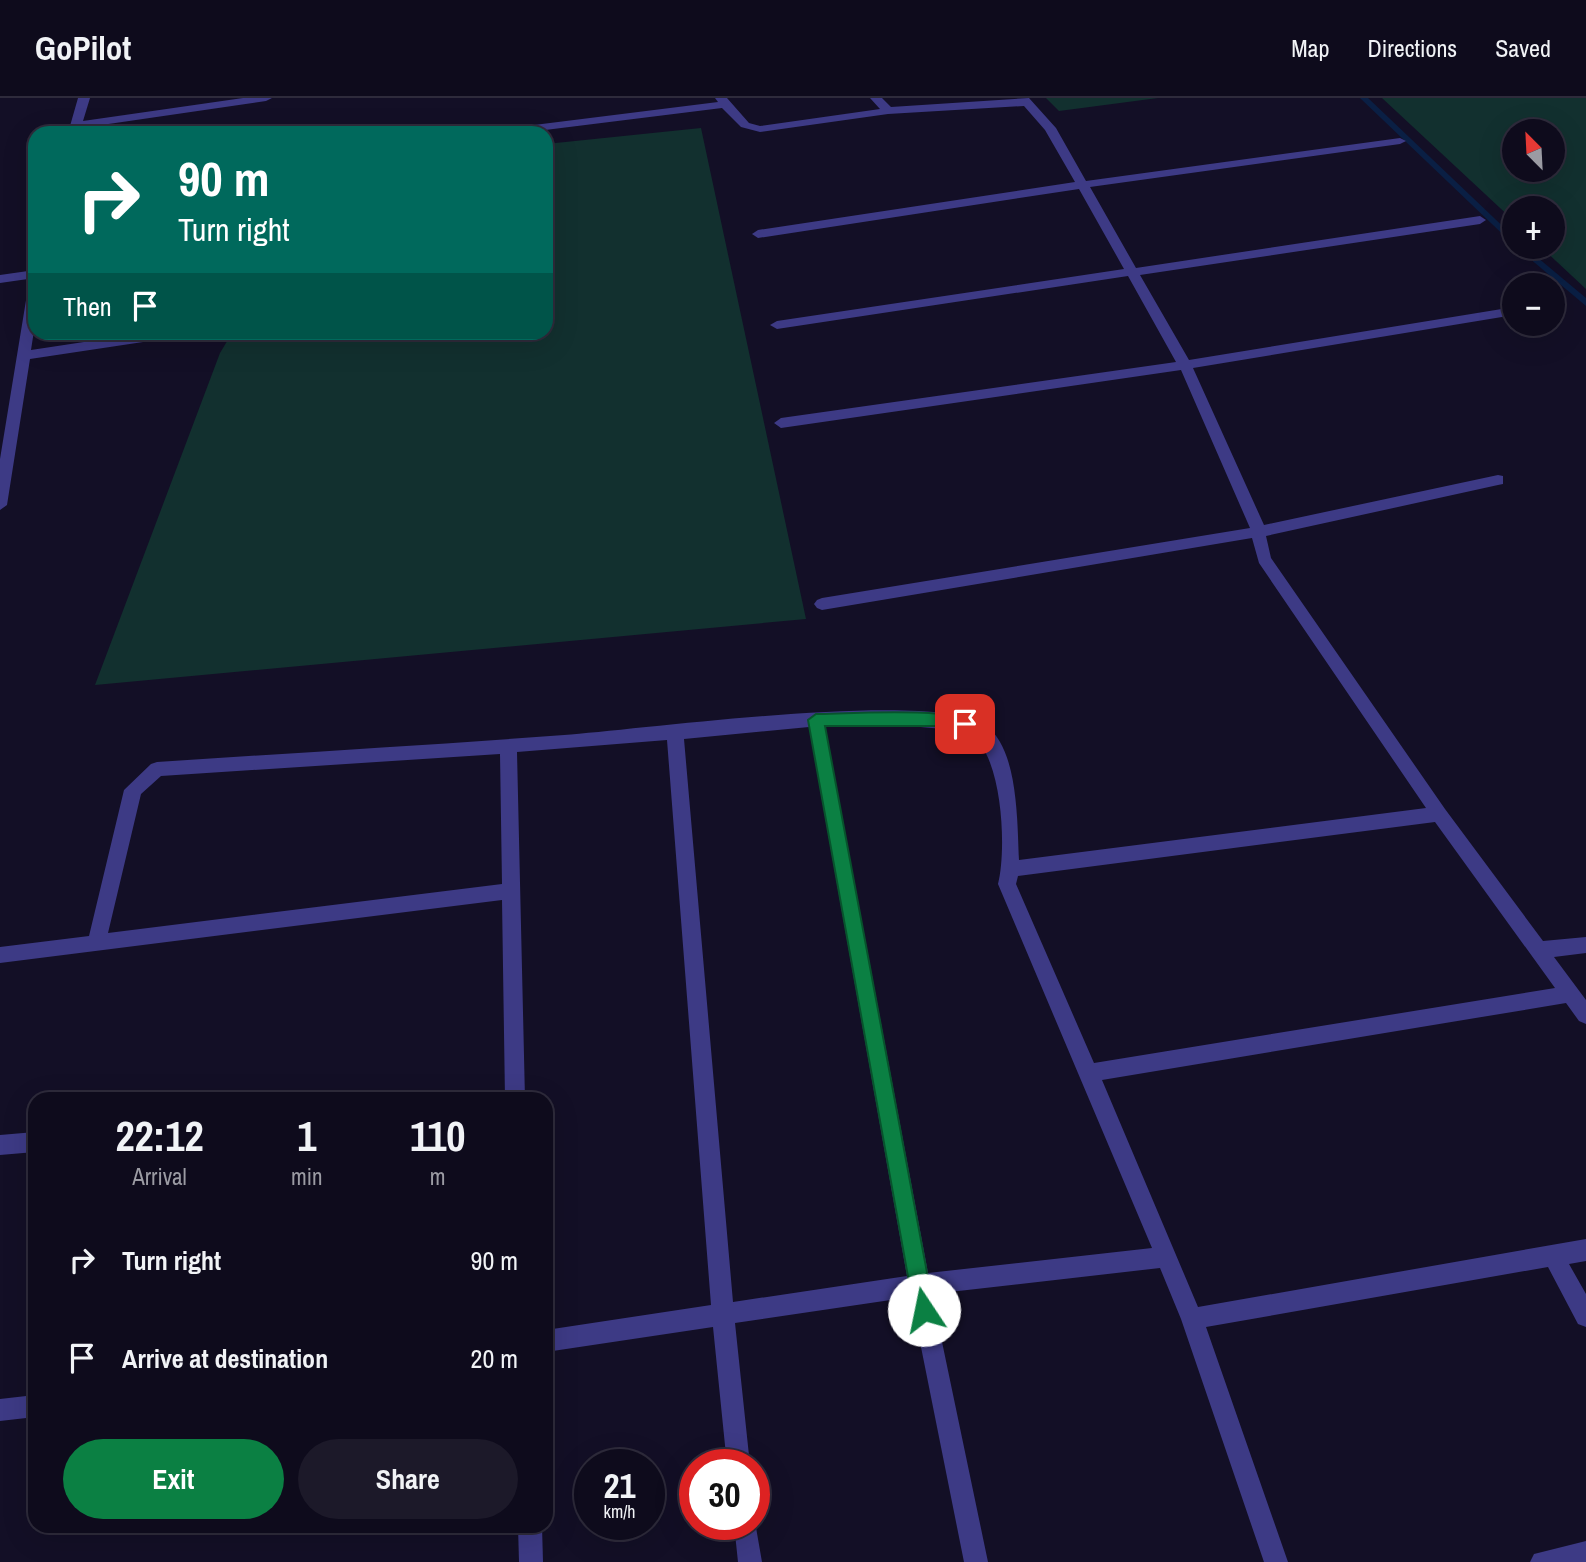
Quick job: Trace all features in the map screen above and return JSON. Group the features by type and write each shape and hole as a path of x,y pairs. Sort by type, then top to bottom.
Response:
{"street":[{"path":"76,126 84,98"},
{"path":"93,126 266,98"},
{"path":"876,98 888,111"},
{"path":"544,126 723,101 745,125 760,129 888,111 1025,100 1050,128 1185,365 1255,518 1264,559 1438,814 1586,1016"},
{"path":"758,234 1082,185 1401,141"},
{"path":"777,326 1480,220"},
{"path":"0,279 28,275"},
{"path":"781,423 1185,365 1502,312"},
{"path":"0,505 28,328"},
{"path":"24,355 128,340"},
{"path":"822,604 1258,532 1498,480"},
{"path":"816,720 919,1285 976,1562"},
{"path":"97,942 133,790 157,769 509,747 816,720 937,720 965,724 982,732 998,754 1005,795 1011,869 1007,884 1192,1319 1276,1562"},
{"path":"675,733 723,1315 737,1449"},
{"path":"509,747 511,1092"},
{"path":"1011,869 1438,814"},
{"path":"0,955 511,891"},
{"path":"1537,950 1586,945"},
{"path":"1089,1073 1569,994"},
{"path":"0,1145 28,1143"},
{"path":"1192,1319 1586,1250"},
{"path":"1553,1255 1586,1316"},
{"path":"553,1340 919,1285 1164,1257"},
{"path":"0,1410 28,1407"},
{"path":"530,1533 531,1562"},
{"path":"748,1540 750,1562"},
{"path":"1542,1562 1586,1553"}],"green space":[{"path":"1046,98 1158,98 1059,111"},
{"path":"1382,98 1586,98 1586,289 1554,259 1565,259 1565,196 1502,196 1502,210"},
{"path":"701,128 806,619 95,685 220,353 228,340 553,340 553,143"}],"waterway":[{"path":"1364,98 1502,230"},
{"path":"1534,259 1586,303"}],"route":[{"path":"924,1310 816,720 937,720 965,724"}]}
